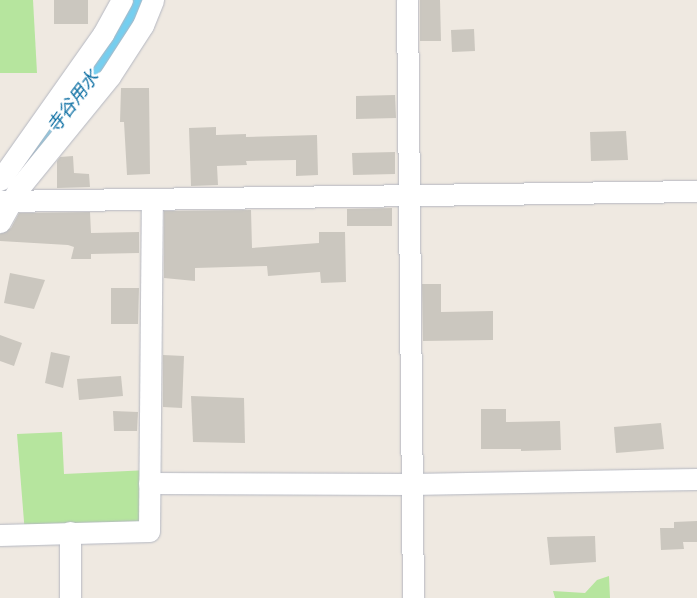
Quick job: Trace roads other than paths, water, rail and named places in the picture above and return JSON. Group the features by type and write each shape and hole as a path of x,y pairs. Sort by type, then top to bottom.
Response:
{"street":[{"path":"0,180 103,34 122,0"},
{"path":"0,222 5,201 110,76 143,25 153,0"},
{"path":"407,0 407,195 413,598"},
{"path":"5,201 697,191"},
{"path":"0,535 149,531 152,199"},
{"path":"149,483 411,484 697,480"},
{"path":"70,532 70,598"}],"waterway":[{"name":"寺谷用水","path":"39,148 122,34 139,0"}]}
